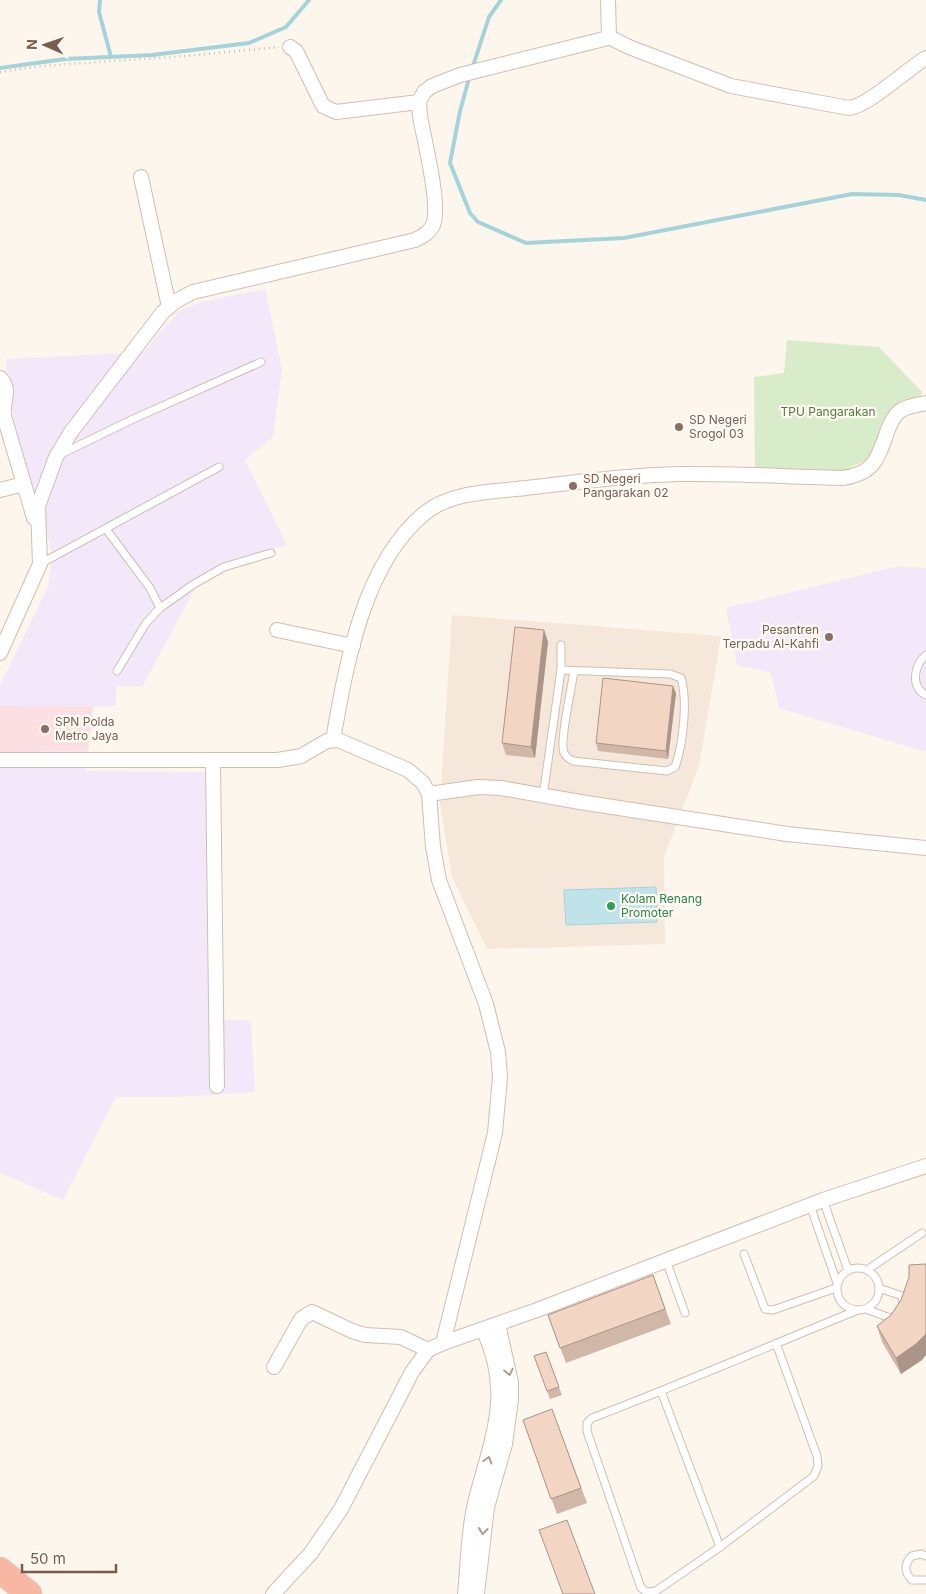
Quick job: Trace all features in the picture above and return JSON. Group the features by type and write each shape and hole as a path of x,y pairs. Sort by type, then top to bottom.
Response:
{"highway":[{"path":"0,1570 29,1594"}],"street":[{"path":"608,0 609,37"},
{"path":"37,529 38,506 56,457 71,432 169,307 176,301 201,290 415,240 426,234 432,226 435,204 419,102 424,92 432,86 460,75 562,51 609,37 644,53 731,86 856,108 926,58"},
{"path":"290,47 296,51 324,106 330,110 336,112 419,102"},
{"path":"141,177 169,307"},
{"path":"0,378 5,383 8,392 3,409 4,416 41,548 40,564 4,633 0,654"},
{"path":"332,740 354,646 370,593 382,566 395,545 410,528 425,513 440,503 479,494 625,476 737,474 843,478 860,475 869,470 876,459 893,418 898,412 926,403"},
{"path":"0,490 24,484"},
{"path":"277,630 354,646"},
{"path":"0,760 213,762 290,759 301,756 332,740 344,742 408,770 423,783 429,794 433,847 439,880 488,1011 496,1043 500,1077 495,1133 443,1343"},
{"path":"213,762 217,1086"},
{"path":"429,794 488,787 787,834 926,848"},
{"path":"273,1594 311,1553 341,1509 402,1390 428,1350 817,1202 926,1166"},
{"path":"274,1367 301,1319 312,1312 358,1333 401,1337 428,1350"},
{"path":"477,1594 481,1505 505,1444 511,1399 511,1382 498,1324"},
{"path":"465,1594 493,1442 499,1398 499,1383 491,1346 483,1329"}],"lane":[{"path":"56,457 131,420 261,362"},
{"path":"40,564 220,466"},
{"path":"106,528 150,588 160,608"},
{"path":"117,671 146,623 160,608 194,584 224,567 271,553"},
{"path":"543,796 561,670 561,645"},
{"path":"926,655 918,661 915,675 918,688 926,695"},
{"path":"561,670 670,674 681,678 683,708 680,752 675,767 667,771 573,761 568,758 563,752 563,740 574,671"},
{"path":"817,1202 848,1270"},
{"path":"817,1202 838,1296 844,1305 890,1318 894,1317 903,1303 902,1296 878,1288"},
{"path":"867,1270 922,1233"},
{"path":"744,1254 765,1309 773,1310 837,1285 848,1270 861,1268 867,1270 877,1280 877,1296 862,1309 776,1343 661,1391 592,1418 586,1423 587,1431 641,1588 647,1592 656,1591 720,1547 814,1476 818,1466 817,1456 776,1343"},
{"path":"666,1260 685,1313"},
{"path":"661,1391 720,1547"},
{"path":"926,1556 912,1556 905,1568 912,1580 926,1580"}],"path":[{"path":"0,72 41,66 290,47"}],"shaded area":[{"name":"SPN Polda Metro Jaya","path":"265,289 282,369 273,437 245,460 287,545 249,555 202,576 142,687 117,686 115,706 93,707 86,771 215,772 216,1019 251,1021 255,1092 176,1097 116,1097 63,1200 0,1173 0,685 48,587 52,555 43,514 20,469 6,359 144,352 179,311 201,302"},
{"name":"Pesantren Terpadu Al-Kahfi","path":"899,566 926,568 926,752 779,708 771,673 737,665 726,608"},
{"path":"452,615 721,636 699,766 664,857 665,944 487,949 452,877 440,803"},
{"path":"0,706 93,707 88,751 0,752"}],"green space":[{"name":"TPU Pangarakan","path":"787,340 879,347 922,392 920,398 901,410 877,455 847,469 824,474 755,468 754,377 784,373"}],"water":[{"name":"Kolam Renang Promoter","path":"656,887 657,922 566,925 564,890"}],"building":[{"path":"515,627 544,630 531,747 502,743"},
{"path":"603,678 673,686 666,751 596,743"},
{"path":"926,1264 926,1334 916,1344 896,1358 877,1326 891,1315 901,1300 909,1277 909,1265"},
{"path":"653,1275 665,1309 560,1348 548,1315"},
{"path":"546,1352 559,1387 547,1391 534,1356"},
{"path":"552,1409 581,1488 551,1499 523,1420"},
{"path":"567,1520 595,1594 563,1594 539,1530"}],"waterway":[{"path":"100,0 99,12 111,57"},
{"path":"0,68 65,59 152,55 249,43 286,27 309,0"},
{"path":"472,69 489,17 501,0"},
{"path":"470,75 460,111 450,163 470,213 478,222 526,243 624,238 852,194 899,195 926,200"}],"place":[{"name":"SD Negeri Srogol 03","path":"679,427"},
{"name":"SD Negeri Pangarakan 02","path":"573,486"},
{"name":"Pesantren Terpadu Al-Kahfi","path":"829,637"},
{"name":"SPN Polda Metro Jaya","path":"45,729"},
{"name":"Kolam Renang Promoter","path":"611,906"}]}
